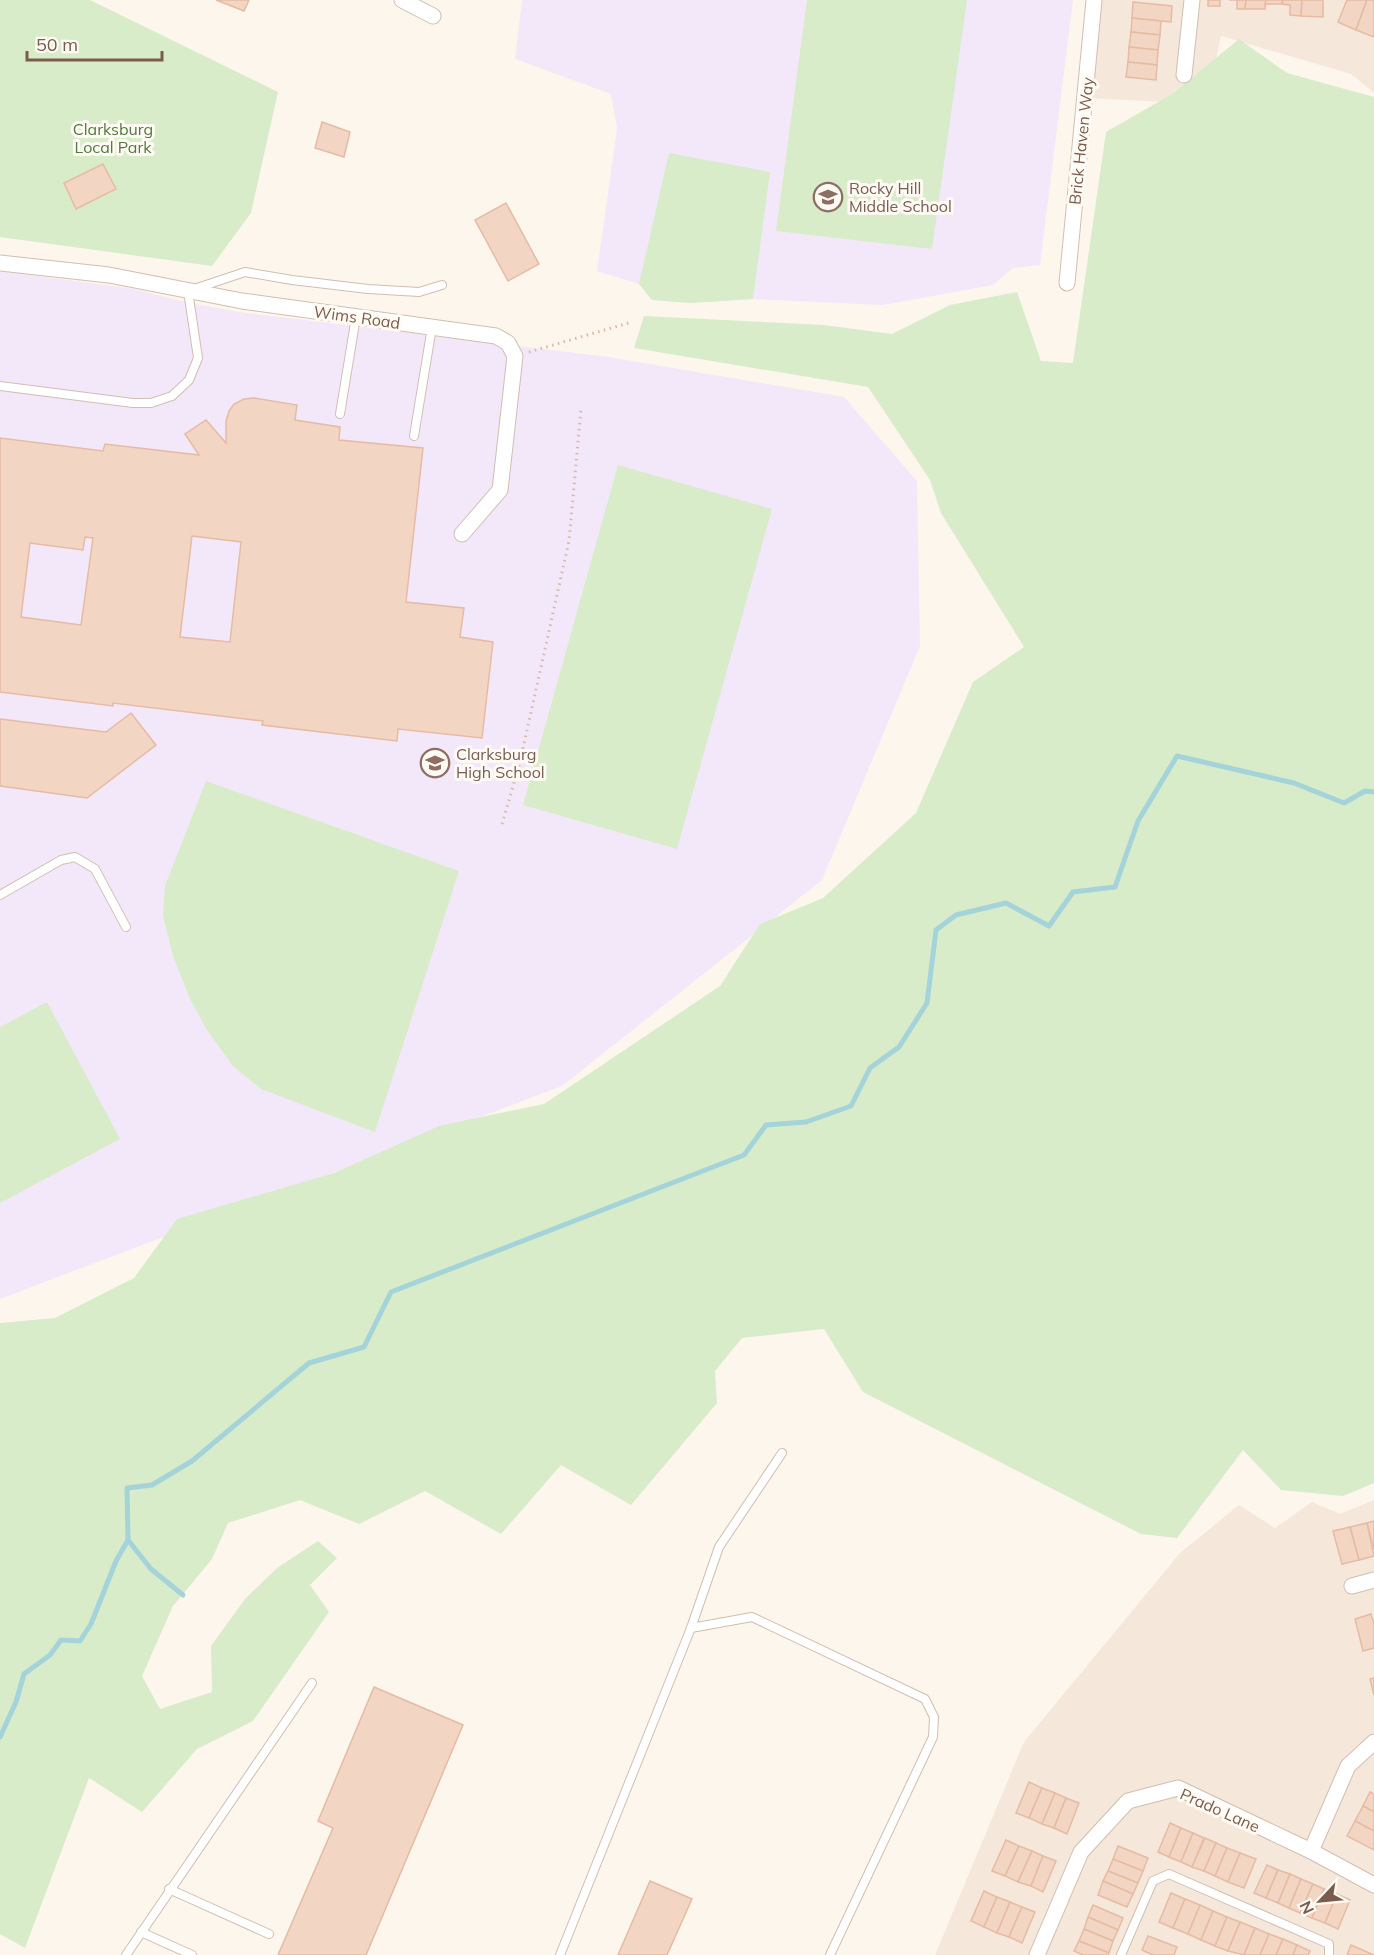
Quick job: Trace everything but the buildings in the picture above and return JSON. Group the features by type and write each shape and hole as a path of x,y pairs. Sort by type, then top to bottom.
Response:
{"street":[{"path":"402,0 432,16"},
{"name":"Brick Haven Way","path":"1067,283 1094,0"},
{"path":"1184,75 1192,0"},
{"name":"Wims Road","path":"0,263 109,275 242,301 496,336 508,343 515,356"},
{"path":"462,534 500,490 515,356"},
{"path":"1352,1586 1374,1580"},
{"path":"1311,1851 1348,1766 1374,1742"},
{"name":"Prado Lane","path":"1037,1955 1081,1852 1128,1801 1178,1788 1311,1851 1374,1885"}],"lane":[{"path":"0,386 134,403 151,403 172,396 189,380 198,358 188,291 245,272 368,289 419,292 442,285"},
{"path":"340,414 356,317"},
{"path":"414,436 432,327"},
{"path":"0,895 61,860 75,857 94,869 126,927"},
{"path":"560,1955 691,1628 719,1547 782,1453"},
{"path":"691,1628 752,1617 925,1699 934,1717 933,1737 830,1955"},
{"path":"126,1955 312,1683"},
{"path":"1121,1955 1153,1881 1169,1874 1329,1944 1329,1955"},
{"path":"169,1889 269,1934"},
{"path":"141,1932 192,1955"}],"path":[{"path":"515,356 632,322"},
{"path":"502,824 519,766 569,541 581,409"}],"shaded area":[{"name":"Rocky Hill Middle School","path":"522,0 1073,0 1040,265 1013,268 993,285 883,305 753,299 691,303 652,300 639,284 597,271 617,129 611,94 515,59"},
{"path":"1094,0 1374,0 1374,93 1351,74 1221,36 1206,104 1085,98"},
{"name":"Clarksburg High School","path":"0,271 129,288 239,312 609,357 844,397 917,481 920,646 822,880 562,1086 0,1299"},
{"path":"1374,1500 1374,1955 935,1955 1024,1742 1180,1553 1239,1505 1275,1528 1312,1502 1340,1514"}],"green space":[{"name":"Clarksburg Local Park","path":"0,0 90,0 278,92 251,213 212,266 0,237"},
{"path":"807,0 967,0 932,249 776,231"},
{"path":"1239,39 1287,73 1374,97 1374,1483 1343,1496 1281,1490 1243,1450 1177,1538 1141,1534 863,1392 824,1329 742,1338 715,1371 717,1403 631,1505 561,1465 501,1534 425,1491 359,1524 300,1500 228,1523 212,1559 173,1606 142,1676 160,1709 212,1692 211,1646 245,1599 277,1568 318,1541 337,1558 310,1585 329,1612 253,1721 197,1749 142,1812 89,1778 25,1948 0,1934 0,1323 55,1318 134,1278 177,1219 334,1173 439,1126 544,1104 720,986 760,924 823,898 916,813 973,682 1024,647 941,513 930,480 868,387 634,348 644,316 824,325 892,334 950,305 1017,292 1041,361 1073,363 1106,132 1172,94"},
{"path":"669,153 770,172 753,299 691,303 652,300 639,284"},
{"path":"618,465 772,509 677,849 523,805"},
{"path":"206,781 459,871 375,1132 261,1089 233,1066 207,1030 190,999 173,956 163,916 165,886"},
{"path":"47,1002 120,1139 0,1203 0,1027"}],"waterway":[{"path":"0,1737 16,1702 24,1674 50,1655 61,1640 80,1641 91,1624 116,1561 128,1540 127,1488 152,1485 192,1461 309,1363 364,1347 391,1292 744,1155 766,1125 806,1122 851,1106 870,1068 899,1047 927,1003 936,930 956,915 1006,903 1049,926 1073,892 1115,887 1138,821 1177,756 1294,783 1344,803 1365,791 1374,792"},
{"path":"128,1540 151,1569 183,1595"}],"place":[{"name":"Rocky Hill Middle School","path":"828,197"},
{"name":"Clarksburg High School","path":"435,763"}]}
